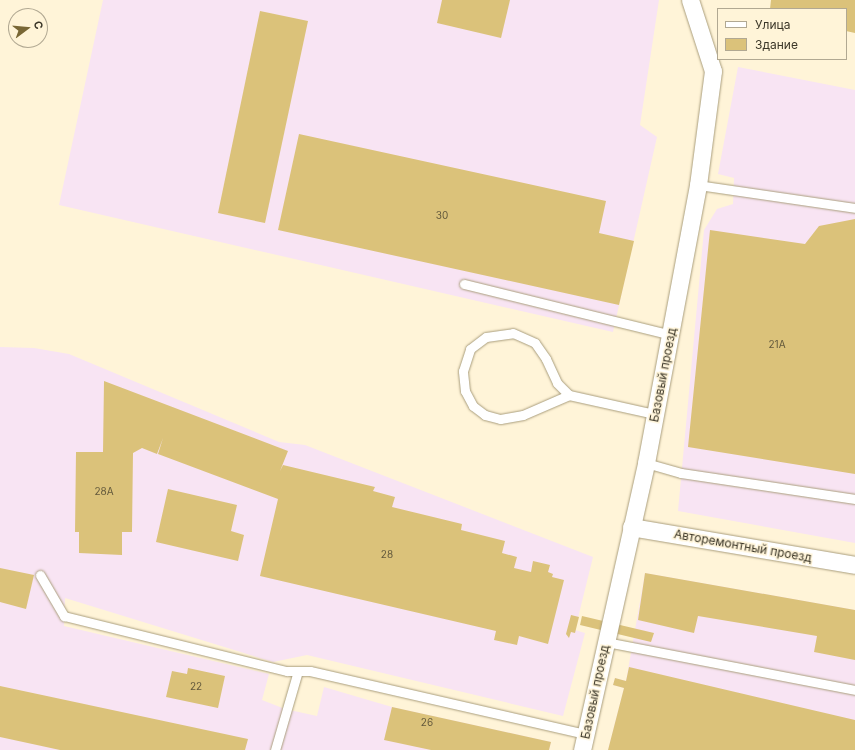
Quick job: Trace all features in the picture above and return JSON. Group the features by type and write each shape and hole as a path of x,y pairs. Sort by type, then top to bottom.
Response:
{"street":[{"name":"Базовый проезд","path":"584,742 646,463 698,185 713,71 690,0"},
{"name":"Авторемонтный проезд","path":"632,527 855,565"}],"lane":[{"path":"698,185 855,208"},
{"path":"464,284 671,335"},
{"path":"569,395 523,415 500,419 485,415 473,406 465,391 463,371 470,349 486,337 513,333 534,343 546,359 557,384 569,395 655,414"},
{"path":"646,463 681,473 855,499"},
{"path":"40,575 64,616 287,671 310,672 584,742"},
{"path":"606,642 855,690"},
{"path":"275,750 298,672"}],"shaded area":[{"path":"103,0 659,0 640,125 657,137 613,332 59,205"},
{"path":"738,67 855,90 855,543 678,511 704,230 717,209 733,204 734,178 718,174"},
{"path":"0,347 34,348 69,354 279,442 305,445 593,557 575,630 585,633 563,716 307,655 273,662 65,598 64,626 269,674 262,700 285,709 317,716 324,687 392,707 551,742 549,750 0,750"},
{"path":"645,573 855,610 855,750 608,750 624,688 613,685 615,678 626,681"}],"building":[{"path":"442,0 510,0 501,38 437,23"},
{"path":"771,0 855,0 855,33 847,31 847,8 770,8"},
{"path":"260,11 308,21 265,223 218,213"},
{"path":"299,134 606,201 599,233 634,241 619,305 278,230"},
{"path":"855,219 855,474 688,447 710,230 805,244 819,226"},
{"path":"104,381 288,451 280,471 283,465 375,487 373,491 395,497 392,507 462,524 461,530 505,541 502,553 517,557 514,568 531,572 533,561 550,565 548,572 553,574 552,577 564,580 548,644 519,636 517,645 494,640 496,631 260,576 278,499 158,454 163,438 157,454 142,448 133,453 132,532 122,532 122,555 79,553 79,532 75,532 76,452 103,452"},
{"path":"168,489 237,505 231,531 244,535 238,561 156,542"},
{"path":"0,568 34,575 26,609 0,602"},
{"path":"645,573 855,610 855,660 814,652 817,636 698,616 694,633 638,620"},
{"path":"571,615 579,617 575,633 571,632 569,638 566,634"},
{"path":"582,616 654,633 651,642 580,625"},
{"path":"629,667 855,720 855,750 608,750 624,688 613,685 615,678 626,681"},
{"path":"188,668 225,676 218,708 166,697 172,671 187,674"},
{"path":"0,686 248,739 245,750 60,750 0,737"},
{"path":"392,707 551,742 549,750 431,750 384,740"}]}
